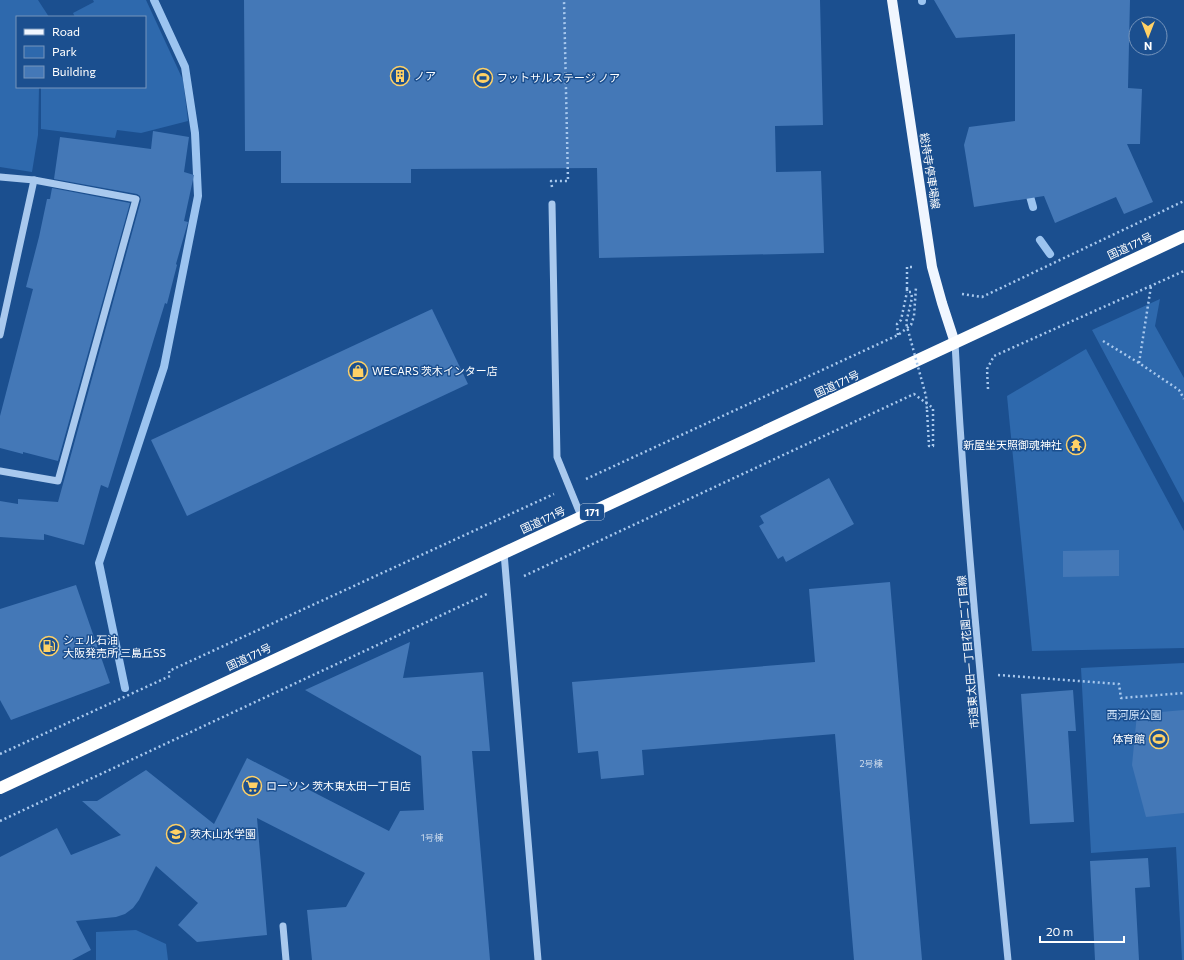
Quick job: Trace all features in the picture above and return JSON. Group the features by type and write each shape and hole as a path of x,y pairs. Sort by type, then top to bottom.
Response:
{"highway":[{"name":"国道171号","path":"0,788 1184,236"}],"main road":[{"name":"総持寺停車場線","path":"892,0 932,267 954,342"}],"street":[{"path":"0,177 34,180 136,199 58,481 0,471"},
{"path":"0,335 34,180"},
{"path":"552,204 557,457 581,516"},
{"name":"市道東太田一丁目花園二丁目線","path":"954,342 980,674 1008,960"},
{"path":"504,553 538,960"},
{"path":"283,926 286,960"}],"path":[{"path":"552,204 551,181 568,181 564,0"},
{"path":"962,294 982,297 1184,201"},
{"path":"898,335 897,324 901,320 907,292 907,267 913,266 914,272"},
{"path":"988,389 987,368 994,356 1184,271"},
{"path":"0,754 170,676 169,671 898,335 911,325 914,316 916,285"},
{"path":"1139,363 1152,286"},
{"path":"0,821 914,394 933,408 933,446 928,446 928,439 926,396 906,323 912,298 911,292 907,292"},
{"path":"1103,341 1179,390 1184,399"},
{"path":"980,674 1119,684 1120,698 1184,693"}],"green space":[{"path":"0,0 38,0 48,16 16,16 16,88 39,88 38,135 32,172 0,167"},
{"path":"93,0 146,0 183,80 188,121 141,133 117,130 115,138 41,129 41,88 146,88 146,16 74,16 73,13 94,2"},
{"path":"1160,299 1155,326 1184,378 1184,503 1092,330"},
{"name":"新屋坐天照御魂神社","path":"1086,349 1184,531 1184,648 1032,651 1007,396"},
{"name":"西河原公園","path":"1184,663 1184,960 1182,960 1176,847 1091,853 1081,668"},
{"path":"136,930 166,944 168,960 96,960 96,932"}],"building":[{"path":"244,0 820,0 823,125 775,126 776,172 821,171 824,253 599,258 597,168 411,169 411,183 281,183 281,151 245,151"},
{"path":"934,0 1130,0 1130,16 1128,16 1128,88 1142,89 1140,144 1127,144 1153,202 1124,214 1116,197 1055,223 1044,196 974,207 964,145 969,127 1015,121 1015,34 956,38"},
{"path":"153,131 189,137 184,172 194,175 184,221 188,222 176,264 167,304 165,303 108,488 101,485 84,545 44,534 44,540 0,537 0,501 18,504 18,499 58,502 141,200 140,196 137,194 54,179 60,137 151,149"},
{"path":"52,188 130,203 58,461 0,448 0,416 33,289 26,287 47,199 50,199"},
{"path":"432,309 468,384 187,516 151,440"},
{"path":"829,478 854,524 786,562 783,556 778,559 759,526 764,523 760,516"},
{"path":"1119,550 1119,576 1063,577 1063,551"},
{"path":"890,582 922,960 854,960 835,734 642,750 644,775 601,779 598,751 578,753 572,682 815,662 809,589"},
{"name":"シェル石油 大阪発売所 三島丘SS","path":"76,585 110,683 11,720 0,700 0,609"},
{"path":"410,642 403,678 483,672 490,751 472,751 490,960 312,960 307,910 346,907 365,873 257,818 267,935 197,942 178,925 198,903 156,866 139,900 133,908 125,914 116,917 76,921 91,950 72,960 0,960 0,857 57,828 71,855 121,835 82,801 97,801 146,770 214,824 247,758 389,831 400,811 424,810 421,756 305,690"},
{"path":"1073,690 1076,731 1068,731 1074,822 1030,824 1021,694"},
{"name":"体育館","path":"1184,710 1184,813 1146,817 1132,765 1137,714"},
{"path":"1148,858 1150,887 1135,888 1139,960 1095,960 1090,861"}],"waterway":[{"path":"125,688 99,563 164,367 198,196 195,133 185,67 154,0"},
{"path":"1028,189 1033,207"},
{"path":"1040,240 1050,254"}],"place":[{"name":"ノア","path":"400,76"},
{"name":"フットサルステージ ノア","path":"483,78"},
{"name":"WECARS 茨木インター店","path":"358,371"},
{"name":"新屋坐天照御魂神社","path":"1076,445"},
{"name":"シェル石油 大阪発売所 三島丘SS","path":"49,646"},
{"name":"体育館","path":"1159,739"},
{"name":"ローソン 茨木東太田一丁目店","path":"252,786"},
{"name":"茨木山水学園","path":"176,834"}]}
